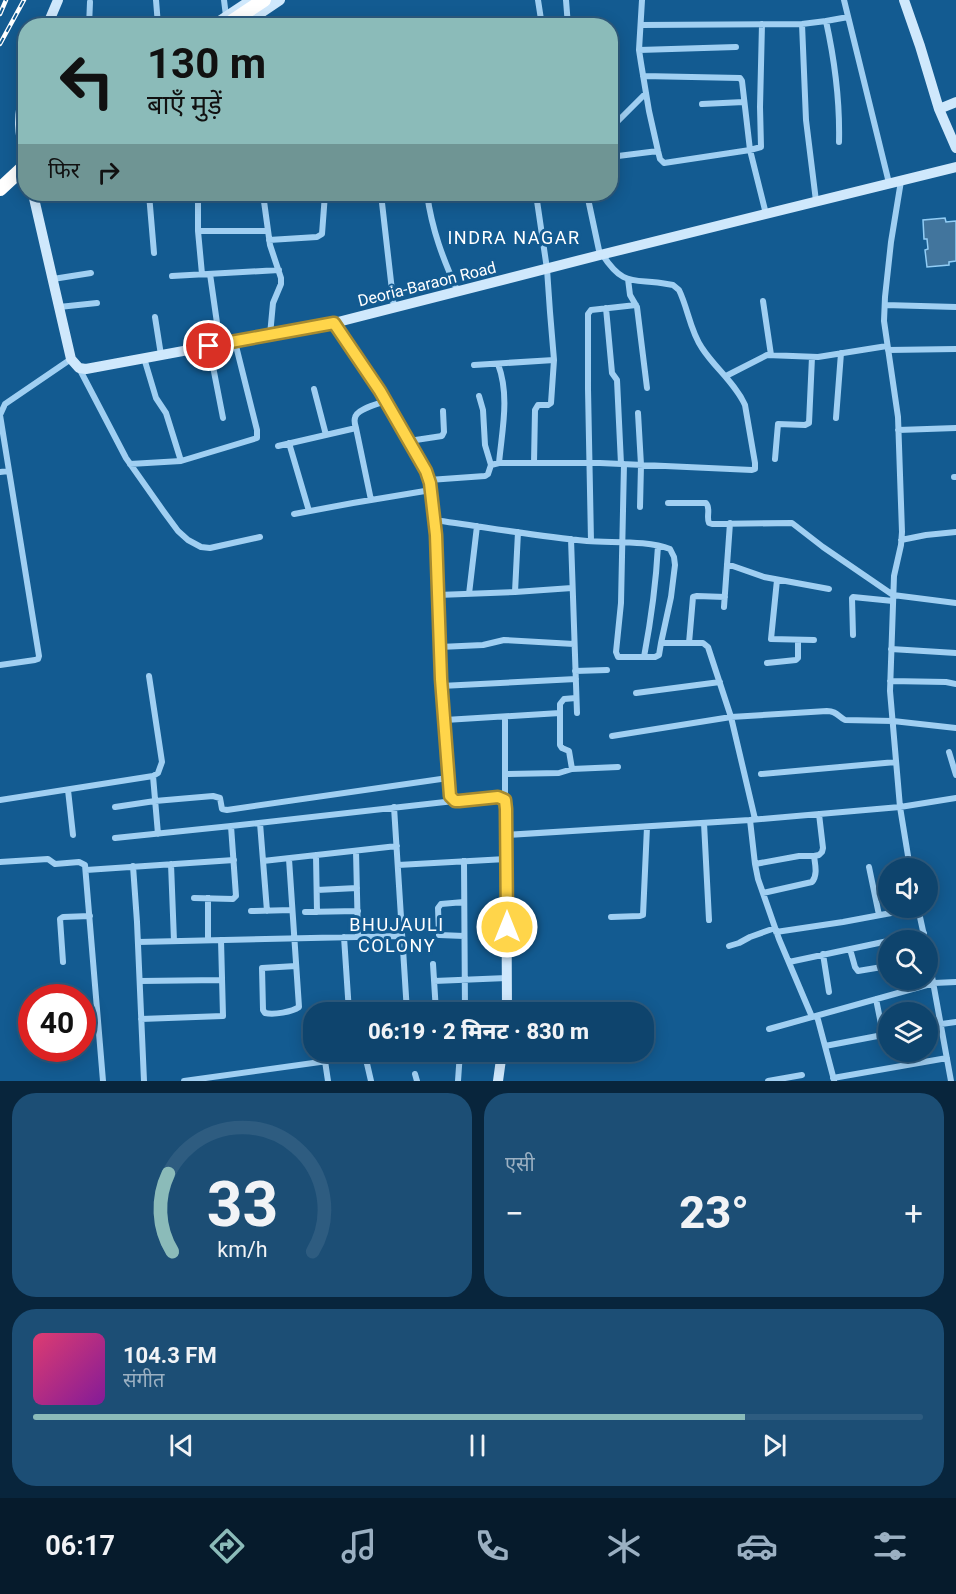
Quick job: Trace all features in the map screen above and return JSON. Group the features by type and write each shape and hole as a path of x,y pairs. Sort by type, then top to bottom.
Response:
{"highway":[{"path":"231,18 264,0"},
{"path":"0,189 18,167"}],"street":[{"path":"50,18 58,0"},
{"path":"156,0 158,18"},
{"path":"224,0 225,18"},
{"path":"229,18 251,0"},
{"path":"254,18 280,0"},
{"path":"538,0 541,18"},
{"path":"566,0 567,18"},
{"path":"642,0 639,50 658,151 662,161 669,162 760,148 762,145 760,107 762,24"},
{"path":"844,0 889,183"},
{"path":"904,0 939,109 956,148"},
{"path":"89,18 90,2"},
{"path":"641,26 802,24 848,16"},
{"path":"826,21 837,85 839,142"},
{"path":"802,24 806,120 816,201"},
{"path":"639,50 736,48"},
{"path":"643,76 740,78 750,150 766,214"},
{"path":"618,121 646,93"},
{"path":"702,104 744,102"},
{"path":"939,109 956,102"},
{"path":"618,156 658,151"},
{"path":"0,179 18,164"},
{"name":"Deoria-Baraon Road","path":"79,368 86,369 334,323 601,254 956,167"},
{"path":"902,180 891,242 884,321 898,417 901,540 894,576 890,697 900,807 908,858"},
{"path":"35,201 71,359 79,368 130,464 178,531 195,545 210,548 260,537"},
{"path":"150,201 154,253"},
{"path":"198,201 202,274"},
{"path":"264,201 269,240 281,284 273,303 270,336"},
{"path":"269,240 322,234 324,201"},
{"path":"382,201 394,308"},
{"path":"428,201 438,246 458,292"},
{"path":"534,463 536,410 538,405 551,403 554,360 547,269 537,201"},
{"path":"491,465 499,463 590,463 753,470 755,463 745,405 726,376 701,346 679,290 673,285 628,279 610,267 601,254 590,201"},
{"path":"198,231 268,231"},
{"path":"171,276 279,270"},
{"path":"53,279 91,273"},
{"path":"210,274 214,345 223,418"},
{"path":"628,279 630,295 636,304 647,388"},
{"path":"763,301 771,355"},
{"path":"59,307 97,303"},
{"path":"591,541 588,314 591,310 636,304"},
{"path":"885,305 956,307"},
{"path":"434,520 571,539 591,541 623,543 658,546 670,549 675,560 671,597 657,656 618,657 616,652 621,603 623,543 622,464 618,380 612,373 606,308"},
{"path":"155,317 161,355"},
{"path":"334,323 410,441 430,485 434,520 441,686 448,778 450,796 455,801"},
{"path":"130,464 182,461 257,438 235,342"},
{"path":"726,376 771,355 812,357 887,348 956,349"},
{"path":"836,418 841,353"},
{"path":"775,459 778,424 805,425 809,423 812,357"},
{"path":"144,358 156,398 166,413 182,461"},
{"path":"0,665 32,661 39,656 0,415 5,404 71,359"},
{"path":"474,365 554,360"},
{"path":"498,364 503,377 505,398 499,463"},
{"path":"314,389 326,435"},
{"path":"294,514 371,500 430,485 485,476 491,465 485,445 483,410 479,396"},
{"path":"371,500 355,418 357,413 386,401"},
{"path":"410,441 442,436 444,432 443,411"},
{"path":"638,414 641,465 640,507"},
{"path":"278,446 356,428"},
{"path":"898,430 956,428"},
{"path":"289,443 309,511"},
{"path":"0,472 9,471"},
{"path":"668,503 706,503 709,523 792,523 893,598"},
{"path":"724,607 730,523"},
{"path":"469,594 477,526"},
{"path":"515,592 518,532"},
{"path":"901,540 956,532"},
{"path":"571,539 577,713"},
{"path":"644,657 656,583 658,546"},
{"path":"727,564 777,580 829,589"},
{"path":"777,580 770,638 772,640 814,640"},
{"path":"438,595 572,588"},
{"path":"689,643 693,597 725,597"},
{"path":"853,635 853,597 956,603"},
{"path":"440,647 483,645 504,640 574,644"},
{"path":"767,663 796,660 798,640"},
{"path":"661,643 703,643 707,645 731,717 753,819 755,864 763,893 789,962 815,1016 833,1080 947,1058"},
{"path":"891,649 956,653"},
{"path":"575,671 608,670"},
{"path":"0,800 153,776 159,773 162,762 149,676"},
{"path":"441,686 576,679"},
{"path":"890,681 956,684"},
{"path":"636,693 720,682"},
{"path":"572,769 569,751 560,746 560,713 561,701 576,698"},
{"path":"612,736 731,717 827,711 835,712 845,720 893,721 956,728"},
{"path":"445,720 560,713"},
{"path":"505,717 507,1002"},
{"path":"949,752 956,775"},
{"path":"761,774 896,762"},
{"path":"505,774 559,773 572,769 618,767"},
{"path":"153,776 158,834"},
{"path":"115,807 218,796 222,809 227,810 448,778"},
{"path":"68,789 73,834"},
{"path":"115,838 455,801 498,797 505,800"},
{"path":"506,835 819,814 900,807 956,798"},
{"path":"394,807 407,1002"},
{"path":"755,864 799,856 814,856 822,852 819,814"},
{"path":"260,823 267,911"},
{"path":"704,823 709,920"},
{"path":"194,898 235,898 231,826"},
{"path":"611,917 643,915 647,827"},
{"path":"263,861 396,846"},
{"path":"356,851 358,937"},
{"path":"316,855 317,912"},
{"path":"763,893 812,882 816,875 814,856"},
{"path":"0,862 48,859 55,864 79,862 85,865 102,1081"},
{"path":"289,859 299,1006 295,1010 265,1013 262,968 296,966"},
{"path":"398,865 506,859"},
{"path":"86,870 234,860"},
{"path":"464,861 465,1002"},
{"path":"171,864 174,941"},
{"path":"134,866 144,1081"},
{"path":"869,867 878,910"},
{"path":"317,890 357,888"},
{"path":"208,898 208,940"},
{"path":"464,902 441,904 438,908 439,935 464,936"},
{"path":"251,911 292,910"},
{"path":"305,912 358,911"},
{"path":"729,946 776,930 878,915"},
{"path":"63,962 60,920 63,916 90,916"},
{"path":"138,942 402,936"},
{"path":"344,938 349,1002"},
{"path":"141,1019 223,1016 221,940"},
{"path":"789,962 878,943"},
{"path":"850,949 858,971 878,968"},
{"path":"822,954 829,992"},
{"path":"434,964 436,1002"},
{"path":"435,981 507,978"},
{"path":"140,981 222,980"},
{"path":"938,983 956,982"},
{"path":"769,1029 909,990"},
{"path":"935,990 951,1081"},
{"path":"876,999 878,1006"},
{"path":"938,1024 956,1022"},
{"path":"825,1046 878,1036"},
{"path":"184,1081 224,1078 319,1062"},
{"path":"325,1062 328,1081"},
{"path":"367,1062 371,1081"},
{"path":"458,1081 459,1062"},
{"path":"498,1081 501,1062"},
{"path":"768,1081 802,1075"}],"water":[{"path":"945,218 946,222 956,221 956,261 949,262 949,265 927,267 925,250 928,249 927,239 924,239 923,220"}],"railway":[{"path":"0,14 6,0"},
{"path":"0,44 24,0"}],"district":[{"name":"INDRA NAGAR","path":"514,237"},
{"name":"BHUJAULI COLONY","path":"397,934"}],"route":[{"path":"209,346 334,323 380,391 426,471 430,483 436,535 441,679 450,796 455,801 498,797 505,800 507,927"}]}
